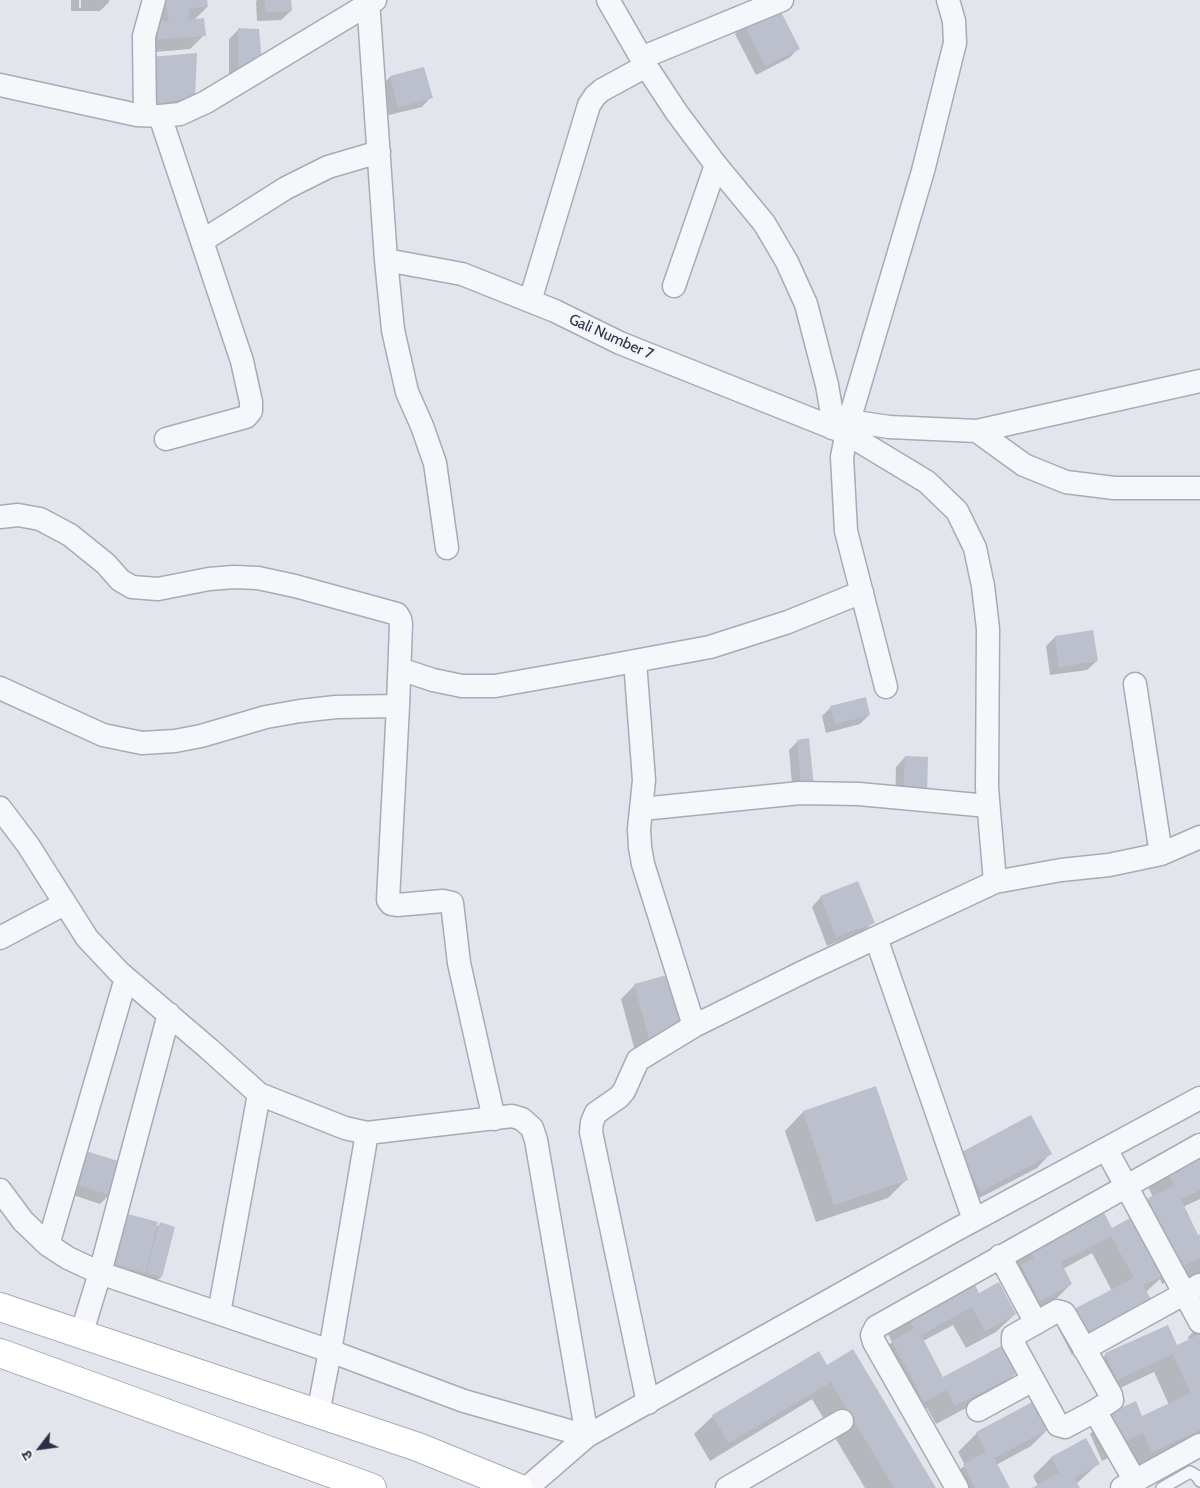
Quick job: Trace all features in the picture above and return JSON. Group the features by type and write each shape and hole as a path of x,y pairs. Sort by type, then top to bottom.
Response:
{"street":[{"path":"154,0 144,36 152,116 202,241 242,361 251,402 251,411 246,417 166,439"},
{"path":"608,0 643,62 678,113 716,165 764,223 788,262 806,304 827,385 832,414 842,427 927,482 957,511 975,548 983,586 988,629 987,788 995,882"},
{"path":"530,301 589,105 595,96 643,62 782,0"},
{"path":"886,687 846,531 842,427 923,171 955,42 954,21 948,0"},
{"path":"0,85 137,115 180,114 206,102 370,1 386,260 393,330 407,392 435,463 447,548"},
{"path":"202,241 286,188 328,167 379,152"},
{"path":"674,286 716,165"},
{"name":"Gali Number 7","path":"386,260 462,274 555,311 620,343 842,427"},
{"path":"842,427 976,431 1200,381"},
{"path":"976,431 1024,465 1066,482 1114,488 1200,488"},
{"path":"0,517 18,515 40,519 70,535 106,564 120,580 132,587 158,589 218,578 258,578 295,586 397,614 401,624 400,669 388,900 391,904 397,905 443,901 452,904 459,963 494,1119"},
{"path":"400,669 433,680 462,686 494,686 710,647 788,622 862,592"},
{"path":"635,661 644,780 639,829 640,847 694,1026"},
{"path":"1136,684 1160,854"},
{"path":"0,688 103,735 142,743 174,741 201,736 266,717 300,711 336,707 398,706"},
{"path":"642,809 800,793 859,794 988,806"},
{"path":"0,808 28,845 87,938 126,978 259,1094 344,1128 366,1133 512,1116 522,1119 532,1128 536,1140 587,1436"},
{"path":"648,1403 591,1132 592,1122 596,1113 619,1097 624,1091 638,1060 694,1026 995,882 1062,870 1109,865 1160,854 1200,837"},
{"path":"0,938 64,904"},
{"path":"876,938 974,1220"},
{"path":"48,1244 126,978"},
{"path":"81,1335 100,1273 169,1014"},
{"path":"219,1313 259,1094"},
{"path":"526,1488 587,1436 974,1220 1200,1098"},
{"path":"318,1414 366,1133"},
{"path":"957,1488 874,1342 872,1336 876,1327 1200,1145"},
{"path":"1106,1149 1125,1187 1192,1289 1200,1322"},
{"path":"0,1190 23,1221 48,1244 68,1258 100,1273 330,1351 464,1401 587,1436"},
{"path":"1000,1256 1036,1323"},
{"path":"1084,1349 1192,1289"},
{"path":"0,1307 418,1447 518,1488"},
{"path":"1057,1311 1064,1312 1112,1400 1096,1411 1065,1427 1061,1427 1033,1380 1012,1339 1013,1336 1036,1323 1057,1311"},
{"path":"0,1353 372,1488"},
{"path":"978,1410 1033,1380"},
{"path":"1096,1411 1128,1484 1200,1445"},
{"path":"727,1488 842,1421"}],"lane":[{"path":"1162,1488 1190,1472 1197,1476 1200,1481"}],"building":[{"path":"165,0 207,0 208,7 189,8 188,20 204,18 206,36 158,39 158,21 169,21"},
{"path":"265,0 291,0 292,11 265,12"},
{"path":"778,6 800,49 765,66 744,23"},
{"path":"238,28 259,29 262,62 248,68 238,67"},
{"path":"197,53 195,97 156,104 150,57"},
{"path":"424,67 433,98 398,107 390,76"},
{"path":"1093,630 1098,661 1059,667 1055,636"},
{"path":"866,697 870,715 835,724 830,706"},
{"path":"809,738 814,786 801,786 797,740"},
{"path":"905,756 928,757 927,798 903,797"},
{"path":"858,881 875,923 836,937 820,896"},
{"path":"671,974 686,1028 649,1038 634,984"},
{"path":"876,1086 908,1180 834,1205 803,1111"},
{"path":"1031,1115 1052,1154 981,1192 960,1153"},
{"path":"83,1150 121,1162 110,1195 72,1183"},
{"path":"1200,1151 1200,1190 1181,1199 1198,1235 1200,1234 1200,1258 1181,1267 1148,1198 1174,1186 1166,1168"},
{"path":"1102,1209 1112,1228 1137,1214 1168,1273 1143,1285 1154,1305 1091,1337 1076,1308 1134,1278 1111,1236 1061,1262 1072,1284 1040,1301 1021,1265 1034,1259 1028,1247"},
{"path":"124,1213 158,1222 145,1273 111,1263"},
{"path":"160,1222 175,1227 162,1277 146,1273"},
{"path":"971,1277 979,1293 999,1282 1016,1314 985,1331 972,1307 921,1335 943,1377 1003,1345 1018,1373 955,1406 946,1390 924,1402 892,1341 914,1329 905,1313"},
{"path":"1168,1325 1177,1345 1200,1334 1200,1430 1152,1452 1143,1433 1121,1443 1107,1414 1136,1401 1142,1416 1191,1393 1173,1354 1117,1380 1105,1353"},
{"path":"853,1349 936,1488 894,1488 831,1382 729,1443 712,1415 819,1351 827,1365"},
{"path":"1036,1400 1051,1428 994,1458 1010,1488 975,1488 963,1464 986,1452 976,1432"},
{"path":"1086,1438 1100,1464 1074,1478 1080,1488 1032,1488 1059,1473 1051,1457"}]}
